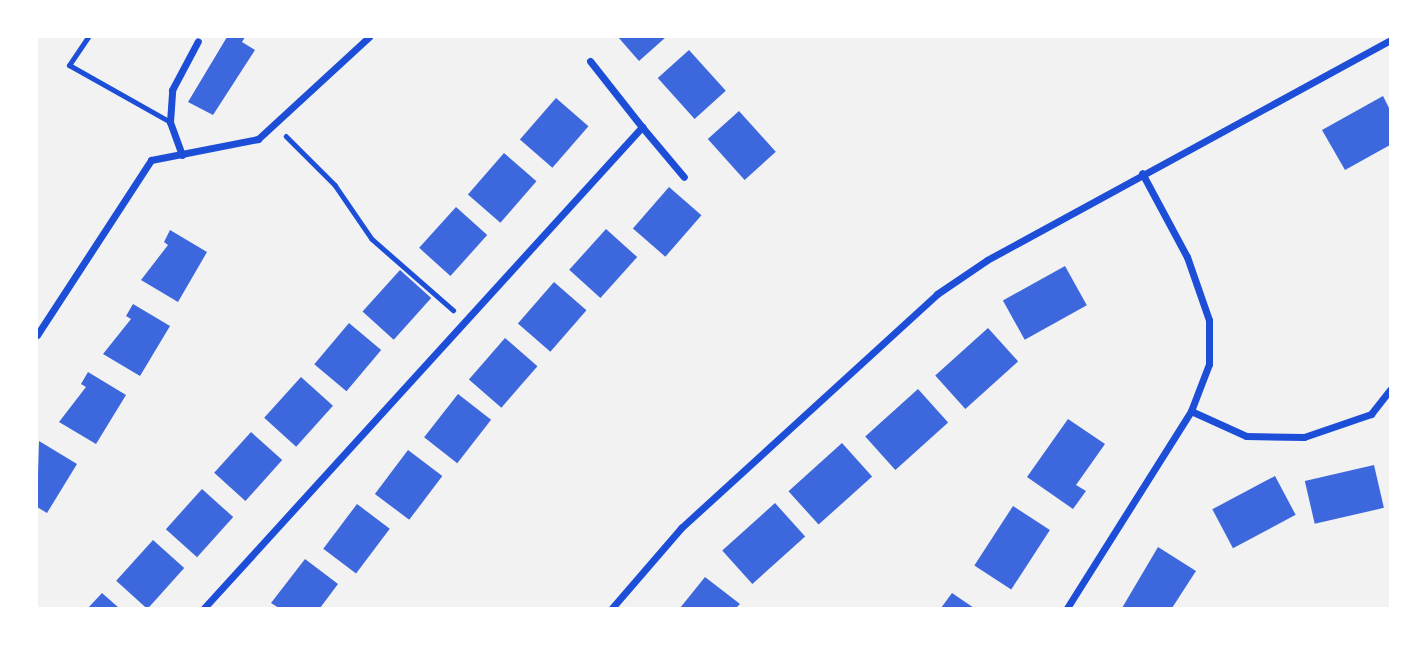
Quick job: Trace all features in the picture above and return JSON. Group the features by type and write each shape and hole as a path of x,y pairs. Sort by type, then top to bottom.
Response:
{"street":[{"path":"37,335 151,160 229,149 276,126 369,37"},
{"path":"612,608 681,528 937,294 1142,173 1390,40"},
{"path":"182,155 170,122 172,90 198,41"},
{"path":"590,61 684,177"},
{"path":"204,608 642,127"},
{"path":"1067,608 1191,411 1209,364 1209,320 1187,257 1142,173"},
{"path":"1191,411 1246,436 1304,436 1371,414 1390,390"}],"lane":[{"path":"88,37 69,65 170,122"}],"path":[{"path":"276,126 335,185 372,239 465,320"}],"building":[{"path":"227,37 245,37 242,42 255,50 213,115 188,102"},
{"path":"618,37 666,37 639,61"},
{"path":"689,50 726,91 695,119 658,78"},
{"path":"1383,96 1390,110 1390,145 1345,170 1322,130"},
{"path":"556,98 588,126 552,168 520,140"},
{"path":"739,111 776,152 745,180 708,139"},
{"path":"504,153 536,181 500,223 468,195"},
{"path":"669,187 701,215 665,257 633,229"},
{"path":"456,207 487,235 450,276 419,248"},
{"path":"606,229 637,257 600,298 569,270"},
{"path":"170,230 207,252 178,302 141,280 168,245 164,242"},
{"path":"1065,266 1087,305 1025,340 1003,300"},
{"path":"400,270 431,298 394,340 363,312"},
{"path":"554,282 586,310 550,352 518,324"},
{"path":"133,304 170,326 140,376 103,354 131,319 126,316"},
{"path":"349,323 381,350 346,391 314,364"},
{"path":"988,328 1018,361 965,409 935,376"},
{"path":"505,338 537,366 501,408 469,380"},
{"path":"88,372 126,395 96,444 59,422 86,387 81,384"},
{"path":"301,377 333,406 296,447 264,418"},
{"path":"918,389 948,422 895,470 865,437"},
{"path":"458,394 491,420 457,463 424,437"},
{"path":"1068,419 1105,444 1076,485 1086,491 1073,509 1027,477"},
{"path":"251,432 282,460 245,501 214,473"},
{"path":"39,441 77,464 47,513 37,507"},
{"path":"842,443 872,476 819,525 788,491"},
{"path":"408,450 442,476 409,520 375,494"},
{"path":"1374,465 1384,508 1315,524 1305,481"},
{"path":"1275,476 1296,515 1233,548 1212,509"},
{"path":"202,489 233,517 197,557 166,529"},
{"path":"775,503 805,536 752,584 722,551"},
{"path":"357,504 390,529 356,573 323,549"},
{"path":"1013,506 1050,530 1011,590 974,566"},
{"path":"153,540 184,568 148,608 116,581"},
{"path":"1158,547 1196,571 1172,608 1122,608"},
{"path":"305,559 338,584 320,608 279,608 271,603"},
{"path":"705,577 740,604 736,608 680,608"},
{"path":"102,593 119,608 88,608"},
{"path":"952,593 974,608 941,608"}]}
